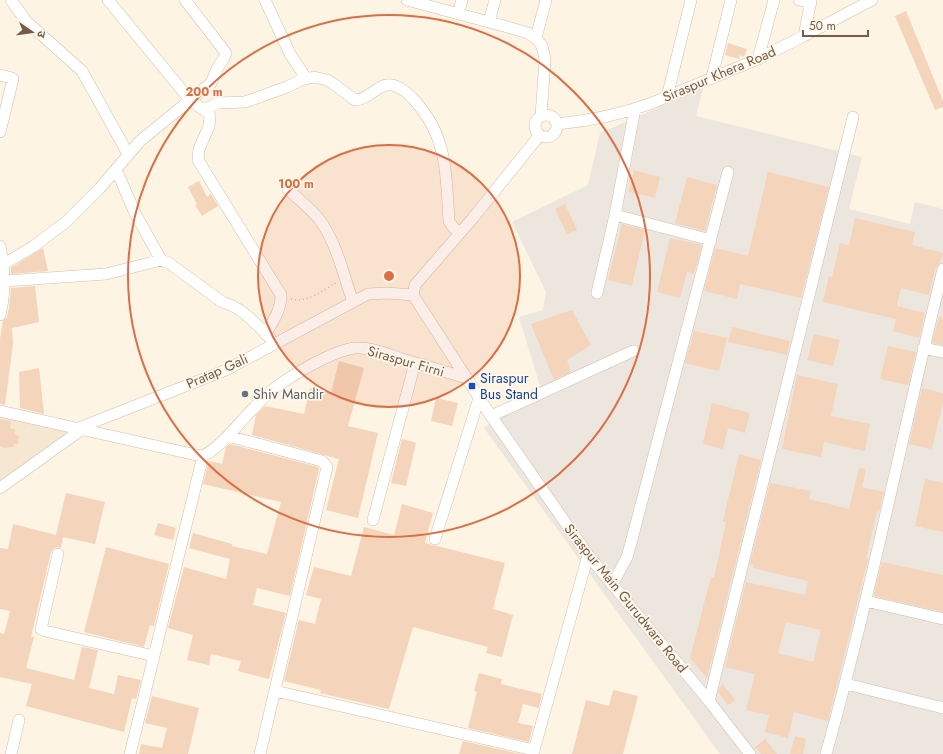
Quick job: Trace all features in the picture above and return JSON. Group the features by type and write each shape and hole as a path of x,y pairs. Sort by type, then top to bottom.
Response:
{"street":[{"path":"11,0 26,21 82,71 128,154"},
{"path":"108,0 190,100 210,116 210,121 199,149 198,160 281,296 278,310 272,324 265,334"},
{"path":"4,264 34,246 66,222 100,188 128,154 149,132 211,83 218,66 226,53 185,0"},
{"path":"265,0 290,54 306,78"},
{"path":"407,0 426,2 458,14 528,33 536,38 542,46 545,59 541,116 538,118 535,129 539,136 544,138 552,136 557,128 556,120 549,115 541,116"},
{"path":"458,14 462,0"},
{"path":"489,22 495,0"},
{"path":"536,38 546,0"},
{"path":"667,97 691,0"},
{"path":"712,77 731,0"},
{"path":"758,59 774,0"},
{"path":"799,0 811,2 804,36"},
{"path":"849,12 852,0"},
{"name":"Siraspur Khera Road","path":"557,124 593,119 635,110 758,59 872,0"},
{"path":"0,75 13,78 0,132"},
{"path":"204,110 218,103 245,102 306,78 314,77 327,80 355,100 363,99 385,85 400,88 409,95 426,115 439,138 446,167 449,220 453,227 460,233"},
{"path":"597,294 615,215 635,110"},
{"path":"709,701 853,117"},
{"path":"413,295 415,285 473,218 539,136"},
{"path":"116,169 135,213 162,260 169,263 222,302 233,305 250,319 274,343"},
{"path":"612,585 627,557 632,543 728,172"},
{"path":"288,189 320,221 333,243 353,302"},
{"path":"615,215 711,240"},
{"path":"0,246 4,264 5,281 0,315"},
{"path":"5,281 106,274 162,260"},
{"path":"826,754 846,684 923,348 943,269"},
{"name":"Pratap Gali","path":"79,429 226,370 368,294 378,293 413,295"},
{"name":"Siraspur Firni","path":"413,295 466,378"},
{"name":"Siraspur Firni","path":"203,456 215,448 228,436 275,387 331,355 354,348 366,349 466,378"},
{"path":"923,348 943,352"},
{"path":"491,416 633,351"},
{"path":"373,520 415,363"},
{"name":"Siraspur Main Gurudwara Road","path":"466,378 588,555 709,701 750,754"},
{"path":"435,539 479,398"},
{"path":"0,411 203,456 130,754"},
{"path":"0,488 65,441 79,429"},
{"path":"228,436 322,462 327,467 260,754"},
{"path":"58,554 41,626 43,630 154,656"},
{"path":"275,691 534,752 588,555"},
{"path":"866,601 943,619"},
{"path":"846,684 943,708"},
{"path":"11,754 19,720"}],"path":[{"path":"281,296 296,300 306,300 345,279"}],"shaded area":[{"path":"703,88 696,116 862,157 849,209 910,224 915,202 943,209 943,754 720,754 484,428 540,386 519,317 543,310 546,292 512,222 588,185 600,133"},
{"path":"0,413 79,429 0,491"}],"building":[{"path":"906,11 943,101 943,107 935,110 895,16"},
{"path":"728,43 747,49 744,57 740,55 739,59 725,55"},
{"path":"634,170 660,177 655,198 629,192"},
{"path":"768,172 829,187 801,298 740,284 737,299 704,291 715,248 748,256"},
{"path":"687,177 717,185 705,231 675,223"},
{"path":"199,181 207,197 211,194 218,206 202,216 195,205 197,204 188,187"},
{"path":"565,204 577,230 567,234 555,209"},
{"path":"855,218 915,232 912,245 943,253 940,263 936,267 929,295 901,288 897,306 925,313 919,338 893,331 896,319 823,302 829,276 832,277 840,243 849,245"},
{"path":"622,224 645,230 632,286 608,280"},
{"path":"670,238 702,245 694,274 687,272 680,298 657,292"},
{"path":"43,248 48,271 11,274 11,268"},
{"path":"35,286 39,322 12,328 13,344 5,405 0,404 0,339 3,321 7,317 9,308 11,288"},
{"path":"572,310 591,345 567,360 571,372 554,380 531,324"},
{"path":"939,317 943,318 943,345 932,343"},
{"path":"732,327 790,341 787,355 728,342"},
{"path":"694,331 727,338 719,371 685,363"},
{"path":"814,334 840,340 833,366 807,360"},
{"path":"888,346 916,352 908,385 880,379"},
{"path":"339,361 364,368 348,426 378,433 358,518 326,510 339,459 252,435 256,415 265,406 304,414 310,388 331,393"},
{"path":"39,368 44,414 20,408 19,372"},
{"path":"797,375 838,384 831,416 870,424 865,451 824,442 821,457 782,449"},
{"path":"922,388 943,393 943,402 932,449 909,444"},
{"path":"436,398 458,403 452,426 431,421"},
{"path":"712,403 750,413 745,433 728,428 723,449 703,444"},
{"path":"0,419 11,421 10,428 15,430 14,434 19,436 18,444 14,444 13,447 3,448 0,446"},
{"path":"402,439 416,443 406,486 391,483"},
{"path":"230,444 318,467 319,469 290,596 257,588 253,605 286,613 269,679 238,671 241,661 211,654 209,665 187,660 193,635 168,628 184,567 226,579 230,559 189,548 193,533 232,544 232,546 267,554 281,502 203,484 209,461 222,464 226,447"},
{"path":"739,454 761,460 707,678 690,658 711,577 714,578 726,522 723,521"},
{"path":"859,468 866,469 862,487 884,492 879,512 877,511 866,559 868,559 828,721 794,712 788,738 765,732 769,715 746,710 755,674 725,667 746,582 805,595 808,581 753,568 754,565 750,564 770,483 811,491 809,499 849,509","holes":["786,622 821,630 813,662 778,653"]},
{"path":"925,479 943,483 943,532 915,526"},
{"path":"66,493 105,502 95,544 63,537 61,548 56,547 51,552 31,637 34,637 26,668 74,680 82,647 98,650 89,688 114,694 118,675 141,680 136,699 132,698 124,732 26,706 32,684 0,677 0,633 4,634 10,611 0,609 0,548 8,549 13,524 56,535"},
{"path":"402,504 433,513 425,543 505,563 493,609 513,615 502,657 486,653 488,647 413,627 389,709 320,693 321,690 284,681 299,620 315,624 321,599 306,595 314,567 351,576 364,527 394,535"},
{"path":"158,523 176,528 173,540 154,535"},
{"path":"106,547 169,564 154,626 150,625 144,647 84,632"},
{"path":"882,562 943,575 943,612 874,596"},
{"path":"479,673 502,679 501,684 542,694 539,708 523,704 518,723 533,726 529,742 468,728 477,692 474,691"},
{"path":"723,684 735,700 728,705 718,692"},
{"path":"613,690 638,696 623,754 572,754 586,700 609,706"},
{"path":"152,696 199,708 188,754 139,754 141,744 162,748 167,728 145,723"},
{"path":"795,736 806,739 803,754 790,754"},
{"path":"765,739 777,754 761,754 755,747"},
{"path":"463,741 520,754 459,754"}],"place":[{"name":"Siraspur Bus Stand","path":"472,386"},
{"name":"Shiv Mandir","path":"245,394"}]}
